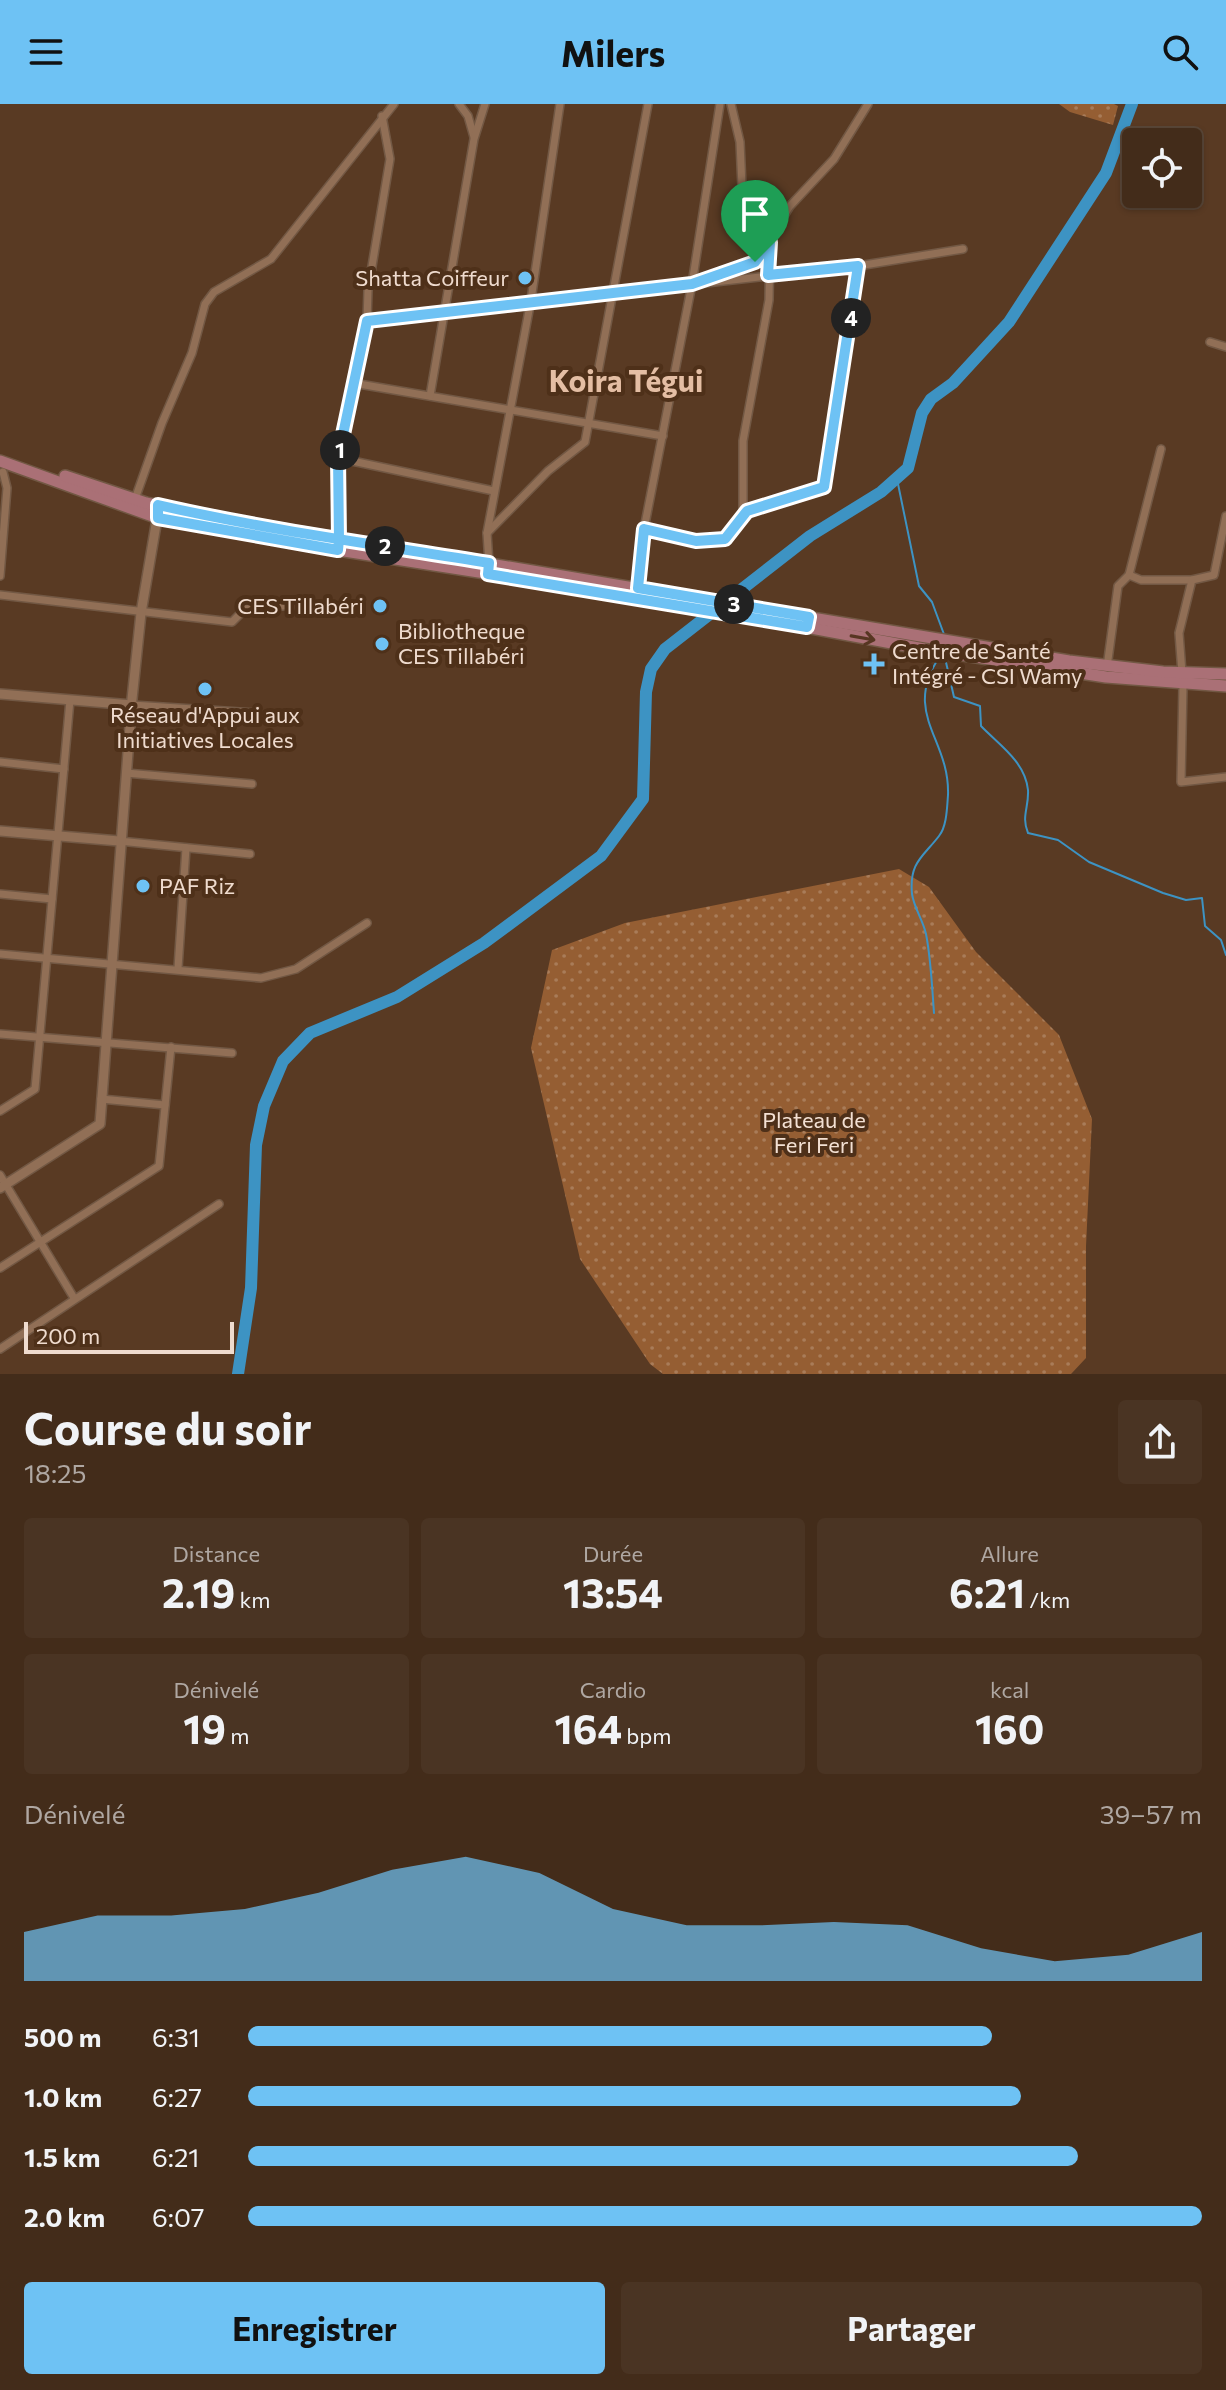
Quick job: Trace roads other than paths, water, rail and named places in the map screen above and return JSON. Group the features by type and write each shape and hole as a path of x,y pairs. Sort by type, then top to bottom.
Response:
{"main road":[{"path":"0,453 135,499 158,511"},
{"path":"3,467 158,511 338,545 1107,672 1226,686"},
{"path":"488,568 638,588 703,603"},
{"path":"1182,679 1226,674"}],"street":[{"path":"135,499 162,423 192,353 205,304 214,292 271,259 343,173 382,116 394,104"},
{"path":"459,104 468,116 474,139"},
{"path":"430,396 474,139 485,104"},
{"path":"488,568 487,533 531,300 560,104"},
{"path":"487,533 548,471 585,442 648,104"},
{"path":"638,588 644,529 692,284 720,104"},
{"path":"731,104 740,142 742,187 766,201 770,242 766,330 743,441 743,517"},
{"path":"692,284 755,262 790,206 834,159 868,104"},
{"path":"338,545 338,458 367,321 368,290 390,159 382,116"},
{"path":"367,321 531,300 858,266 963,249"},
{"path":"644,529 696,541 725,539 747,511 824,487 858,266"},
{"path":"1210,342 1226,347"},
{"path":"353,383 663,436"},
{"path":"1107,672 1118,586 1129,575 1161,449"},
{"path":"338,458 494,491"},
{"path":"0,576 7,488 3,467"},
{"path":"3,1186 100,1124 119,841 141,613 158,511"},
{"path":"1129,575 1141,580 1192,580 1214,575 1226,516"},
{"path":"1192,580 1179,633 1181,782 1226,777"},
{"path":"0,595 232,622 245,609 308,604"},
{"path":"0,694 255,713"},
{"path":"0,1111 35,1089 70,700"},
{"path":"0,762 64,769"},
{"path":"126,773 252,784"},
{"path":"0,831 250,854"},
{"path":"178,968 186,848"},
{"path":"0,894 52,899"},
{"path":"0,954 277,977 296,969 367,923"},
{"path":"0,1034 105,1040 232,1053"},
{"path":"0,1268 159,1166 171,1047"},
{"path":"101,1099 165,1105"},
{"path":"0,1175 3,1186 74,1298"},
{"path":"0,1349 219,1204"}],"waterway":[{"path":"238,1374 251,1288 256,1145 264,1106 283,1061 310,1033 397,997 484,943 601,856 643,799 646,692 651,669 665,649 810,536 881,492 908,468 922,413 931,399 953,383 1009,322 1106,173 1132,104"},
{"path":"897,479 919,586 932,602 945,637"},
{"path":"934,1013 928,944 913,899 912,883 915,867 942,832 946,816 947,775 930,726 925,694 929,676 940,656"},
{"path":"945,658 954,697 980,706 981,726 1022,770 1028,790 1025,817 1028,833 1058,840 1089,862 1163,893 1186,900 1202,898 1205,926 1221,940 1226,955"}],"place":[{"name":"Shatta Coiffeur","path":"525,278"},
{"name":"CES Tillabéri","path":"380,606"},
{"name":"Bibliotheque CES Tillabéri","path":"382,644"},
{"name":"Centre de Santé Intégré - CSI Wamy","path":"874,664"},
{"name":"Réseau d'Appui aux Initiatives Locales","path":"205,689"},
{"name":"PAF Riz","path":"143,886"}],"district":[{"name":"Koira Tégui","path":"626,382"}],"park label":[{"name":"Plateau de Feri Feri","path":"814,1132"}]}
